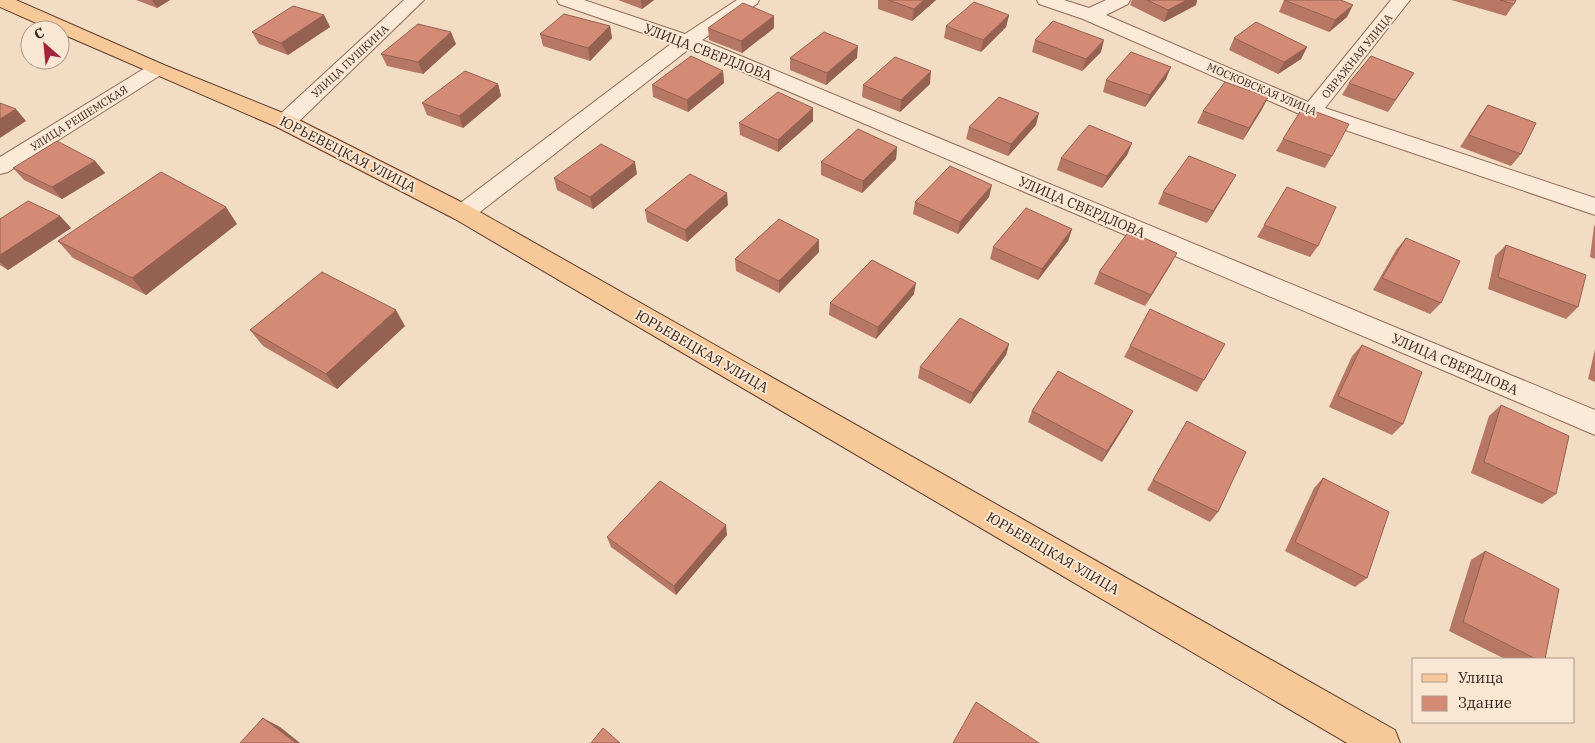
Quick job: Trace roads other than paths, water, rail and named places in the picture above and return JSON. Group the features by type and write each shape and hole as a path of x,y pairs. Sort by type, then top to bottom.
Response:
{"main road":[{"name":"ЮРЬЕВЕЦКАЯ УЛИЦА","path":"0,0 157,69 285,122 463,213 1382,743"}],"street":[{"name":"УЛИЦА ПУШКИНА","path":"285,122 415,0"},
{"name":"УЛИЦА СВЕРДЛОВА","path":"566,0 687,42 1595,423"},
{"path":"463,213 687,42 750,0"},
{"name":"МОСКОВСКАЯ УЛИЦА","path":"1046,0 1090,15 1312,111 1595,207"},
{"path":"1090,15 1121,0"},
{"name":"ОВРАЖНАЯ УЛИЦА","path":"1312,111 1401,0"},
{"name":"УЛИЦА РЕШЕМСКАЯ","path":"0,167 157,69"}]}
